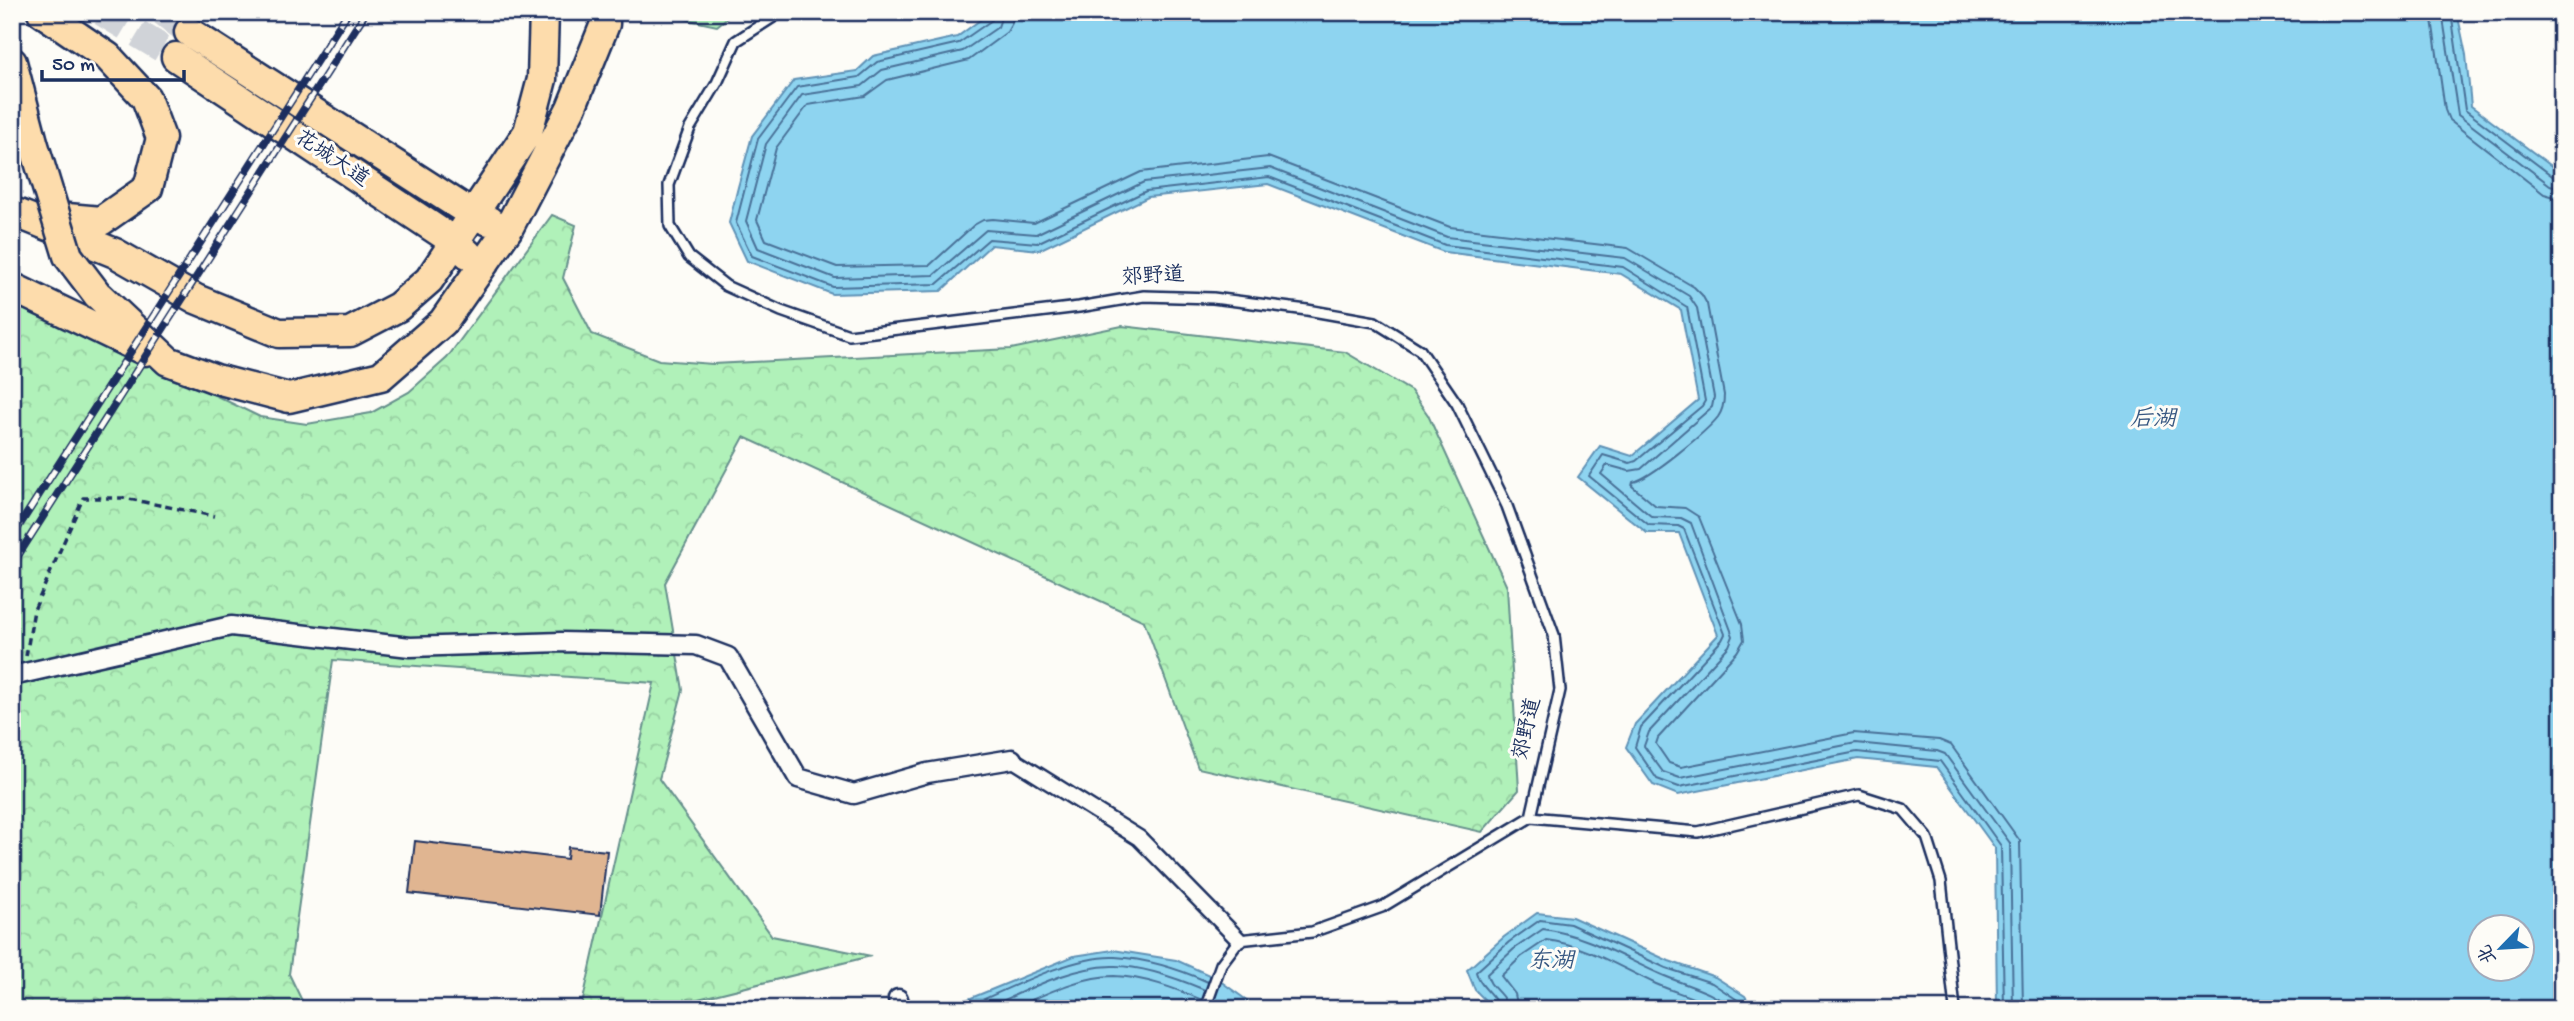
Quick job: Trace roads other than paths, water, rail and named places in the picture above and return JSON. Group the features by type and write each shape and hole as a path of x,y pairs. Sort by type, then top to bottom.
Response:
{"main road":[{"path":"16,212 101,220 148,188 162,138 146,98 108,57 42,12"},
{"path":"16,212 115,253 196,299 279,333 350,332 398,307 429,280 528,132 542,79 544,12"},
{"path":"12,287 168,361 216,379 289,398 381,376 443,323 508,229 571,108 605,24 605,12"},
{"path":"189,32 472,214 508,229"},
{"name":"花城大道","path":"176,57 455,242 483,267"},
{"path":"12,62 68,256 97,294 168,361"}],"street":[{"path":"16,668 231,626 410,647 561,642 696,645 728,657 798,778 854,794 927,772 1012,759 1139,838 1240,940"}],"lane":[{"name":"郊野道","path":"781,12 736,41 717,83 690,128 669,185 670,226 689,257 726,286 781,311 849,335 1079,307 1144,296 1213,298 1376,322 1420,350 1457,404 1507,506 1555,635 1560,691 1531,817"},
{"path":"1205,1009 1221,964 1240,940 1312,932 1382,907 1531,817 1698,832 1859,795 1903,808 1927,837 1941,881 1955,1009"}],"water":[{"name":"后湖","path":"991,12 2457,12 2466,55 2471,106 2562,174 2562,1009 1997,1009 1995,848 1936,767 1858,759 1678,795 1653,785 1626,747 1635,724 1718,635 1679,533 1647,533 1578,477 1600,446 1632,456 1698,400 1681,310 1621,274 1444,252 1268,184 1148,197 1039,250 991,245 941,291 832,294 747,261 729,223 752,136 794,80 857,71 873,56 957,37"},
{"name":"东湖","path":"1537,913 1572,917 1669,961 1715,977 1745,996 1753,1009 1494,1009 1475,990 1467,970 1504,937"},
{"path":"1113,950 1176,960 1216,978 1259,1009 944,1009 1074,956"}],"tunnel":[{"path":"102,12 176,57"},
{"path":"163,12 189,32"}],"railway":[{"path":"12,537 348,12"},
{"path":"12,565 366,12"}]}
